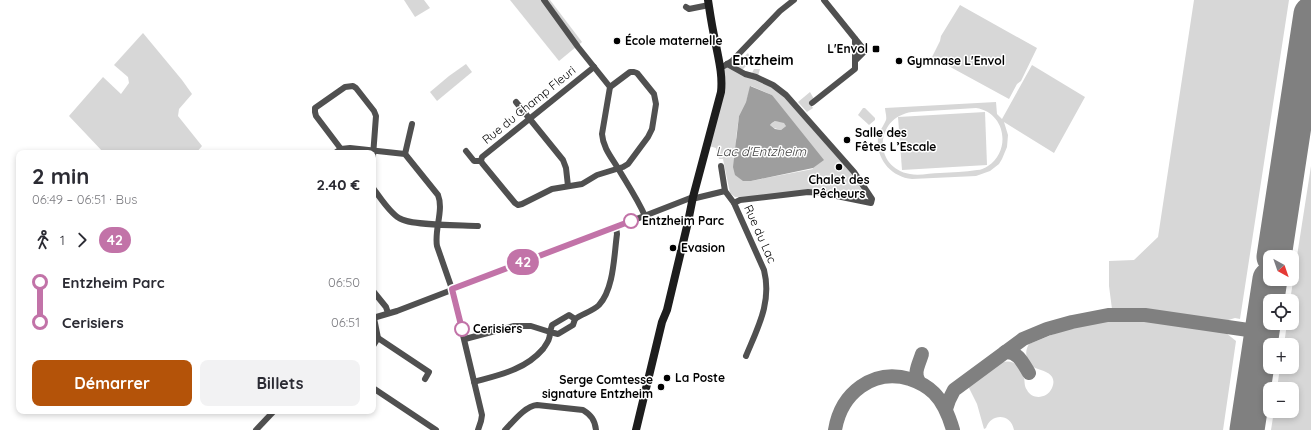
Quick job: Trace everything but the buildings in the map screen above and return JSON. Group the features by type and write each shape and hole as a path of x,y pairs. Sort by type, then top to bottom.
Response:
{"main road":[{"path":"637,430 662,322 722,84 724,66 708,2"}],"street":[{"path":"544,0 610,87"},
{"path":"724,66 732,61 780,11 794,0"},
{"path":"824,0 864,51 855,61"},
{"path":"686,7 689,9 708,2"},
{"path":"812,103 856,69 855,39"},
{"path":"724,66 756,77 773,85 786,95 854,172 872,199 871,203 822,193 808,192 740,200 734,203"},
{"name":"Rue du Champ Fleuri","path":"481,161 482,157 594,67"},
{"path":"618,169 623,168 628,164 648,137 652,129 656,104 654,94 637,73 634,72 630,72 610,87 602,134 605,148 645,216"},
{"path":"359,150 350,148 341,149 314,112 317,106 345,87 350,86 356,88 374,111 376,119 373,150"},
{"path":"516,102 563,160 566,168 568,186"},
{"path":"405,154 412,124"},
{"name":"Rue du Champ Fleuri","path":"466,151 474,161 481,161 518,205 552,190 582,184 597,175 618,169"},
{"path":"376,153 405,154 438,195 441,201 436,240 452,289 482,415 482,421 478,430"},
{"name":"Rue du Lac","path":"721,166 725,191 734,203 767,280 767,300 746,356"},
{"path":"376,317 645,216 693,196 696,198 725,191"},
{"path":"376,192 394,214 400,219 437,225 478,226"},
{"path":"465,339 514,326 531,326 558,334 573,325 575,319 598,306 610,286 617,234 616,227"},
{"path":"376,295 386,307 388,313"},
{"path":"474,382 506,373 529,362 550,340 552,325 569,316 575,319"},
{"path":"376,330 378,338 429,372 425,379"},
{"path":"376,390 436,430"},
{"path":"505,430 526,410 537,405 583,410 593,418 596,430"},
{"path":"256,430 271,414"}],"shaded area":[{"path":"404,0 424,0 430,8 415,17"},
{"path":"510,0 550,0 582,42 559,61"},
{"path":"1194,0 1289,0 1240,319 1235,318 1225,321 1152,310 1112,309 1109,286 1109,261 1134,260 1158,237"},
{"path":"960,5 1037,48 1021,81 1017,84 1009,99 932,57 941,36"},
{"path":"143,33 192,94 179,109 178,116 202,146 199,150 101,150 69,116 103,77 121,94 129,83 128,77 114,65"},
{"path":"748,53 748,62 742,70 752,73 754,69 760,69 758,76 780,91 852,173 868,201 811,189 762,196 735,197 730,193 723,159 719,159 716,148 709,146 724,69 730,65 735,65","holes":["751,86 772,95 813,169 751,181 736,138 739,116 746,102"]},
{"path":"466,64 472,72 437,101 430,92"},
{"path":"1032,65 1085,97 1054,153 1004,122 1008,135 1007,147 1002,159 999,164 990,171 976,176 912,179 904,178 891,171 886,166 882,160 878,146 880,131 886,120 885,108 996,102 997,114 1002,119","holes":["976,108 986,111 993,116 999,124 1002,132 1002,142 996,159 983,169 963,172 914,175 898,170 889,162 884,153 883,142 885,132 891,123 900,116 912,112"]},
{"path":"810,92 814,99 810,103 813,108 807,112 798,102"},
{"path":"863,108 865,108 875,118 875,120 869,125 858,115"},
{"path":"985,112 987,165 902,170 898,117"},
{"path":"775,121 783,122 786,126 781,130 774,128 770,125"},
{"path":"1311,166 1311,430 1271,430 1273,418 1299,418 1299,382 1278,382 1279,374 1299,374 1299,338 1285,338 1286,330 1299,330 1299,294 1291,294 1292,286 1299,286 1298,250"},
{"path":"1108,321 1148,321 1195,328 1226,333 1236,341 1223,430 1014,430 1009,420 1001,417 992,420 984,429 977,404 968,386 997,364 1002,362 1011,362 1017,365 1020,369 1024,378 1025,387 1029,393 1036,397 1043,396 1050,392 1053,380 1051,375 1031,365 1027,359 1026,351 1029,344 1064,330"}],"water":[{"name":"Lac d'Entzheim","path":"750,86 772,95 824,160 813,168 751,181 743,181 735,175 733,167 739,116 746,102","holes":["775,121 784,123 786,126 781,130 775,129 770,125"]}],"taxiway":[{"path":"946,409 954,390 1023,339 1047,329 1072,322 1108,315 1145,315 1262,332"},
{"path":"1005,352 1010,352 1017,356 1029,373"},
{"path":"919,382 917,379 917,372 922,354"},
{"path":"835,430 838,417 844,405 852,395 861,386 884,377 910,379 926,386 941,401 953,430"}],"runway":[{"path":"1275,250 1311,14"},
{"path":"1247,430 1269,286"}],"bus line":[{"name":"42","path":"462,329 452,289 631,221"}],"place":[{"name":"École maternelle","path":"617,41"},
{"name":"L'Envol","path":"876,49"},
{"name":"Gymnase L'Envol","path":"899,61"},
{"name":"Salle des Fêtes L’Escale","path":"847,140"},
{"name":"Chalet des Pêcheurs","path":"839,167"},
{"name":"Entzheim Parc","path":"631,221"},
{"name":"Evasion","path":"673,248"},
{"name":"Cerisiers","path":"462,329"},
{"name":"La Poste","path":"667,378"},
{"name":"Serge Comtesse signature Entzheim","path":"661,387"}],"district":[{"name":"Entzheim","path":"763,60"}]}
